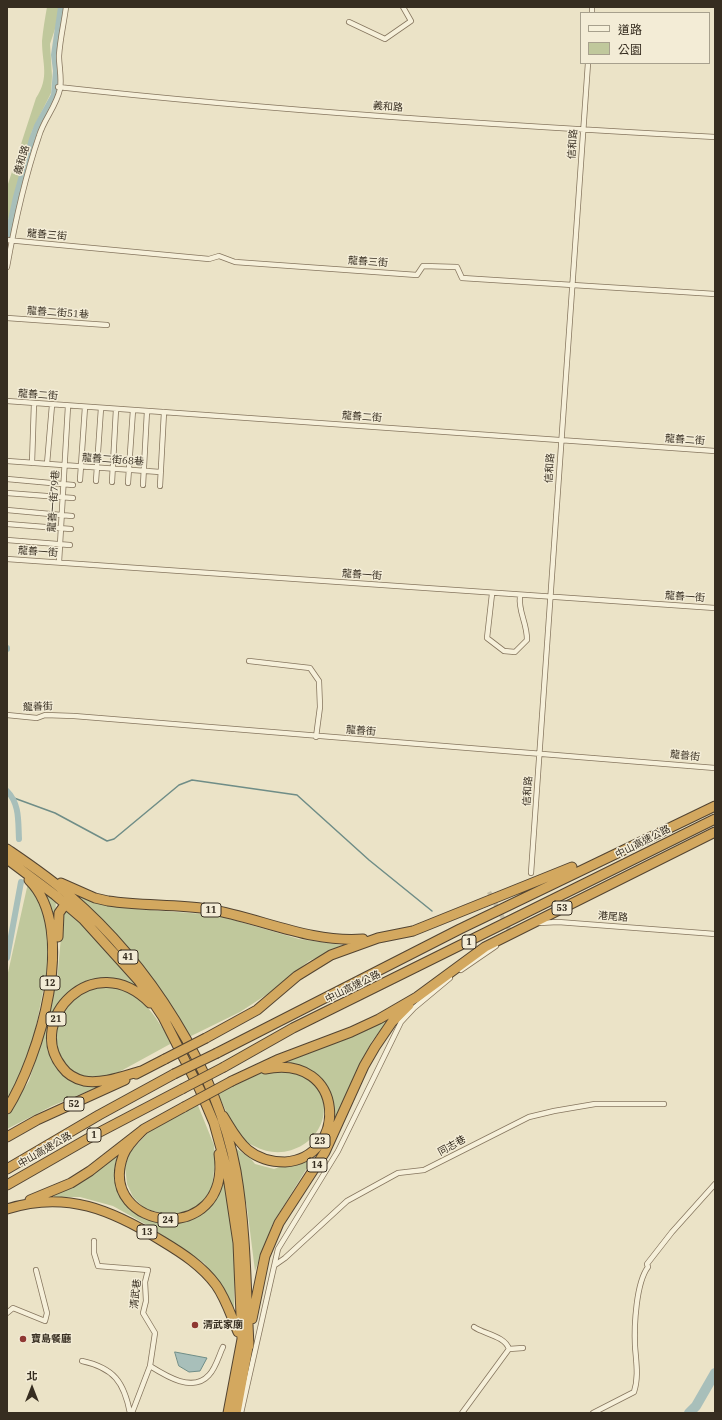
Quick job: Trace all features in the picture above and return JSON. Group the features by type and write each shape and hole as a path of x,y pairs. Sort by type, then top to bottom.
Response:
{"highway":[{"name":"中山高速公路","path":"7,1169 99,1115 174,1074 466,926 715,806"},
{"name":"中山高速公路","path":"7,1185 96,1134 224,1067 293,1028 715,819"},
{"path":"141,1071 257,1010 297,976 331,955 378,938 413,931 682,821"},
{"name":"53","path":"417,997 485,947 715,832"},
{"path":"7,849 46,876 139,981 164,1017 200,1090 214,1123 227,1170 237,1236 242,1339 228,1413"},
{"path":"9,860 68,900"},
{"name":"12","path":"7,1109 17,1092 34,1054 46,1005 52,965 53,932 47,906 38,889 9,860"},
{"name":"11","path":"46,876 76,891 108,901 208,909 234,914 300,934 330,939 378,938"},
{"path":"46,1005 57,964 59,913 68,900"},
{"name":"41","path":"68,900 103,927 126,954 177,1024 207,1083 217,1108"},
{"name":"21","path":"141,1071 109,1080 90,1081 76,1079 65,1071 57,1061 53,1051 52,1039 56,1020 61,1007 73,993 82,987 100,982 111,982 132,989 147,1000 164,1017"},
{"path":"10,1208 71,1183 90,1171 144,1129 232,1081 308,1047 351,1032 379,1019 417,997"},
{"name":"14","path":"249,1346 253,1309 261,1271 265,1256 279,1223 325,1152 364,1066 375,1046 392,1022 417,997"},
{"name":"23","path":"217,1108 248,1150 259,1157 276,1162 288,1162 305,1156 312,1151 325,1134 330,1120 330,1108 327,1096 322,1086 305,1071 290,1067 273,1067 252,1071"},
{"name":"52","path":"7,1137 37,1120 95,1095 141,1071"},
{"path":"217,1108 235,1170 245,1231 249,1346 236,1413"},
{"name":"24","path":"144,1129 132,1142 124,1155 120,1170 123,1190 134,1206 142,1212 163,1220 177,1220 198,1212 211,1198 216,1188 219,1159 214,1123"},
{"name":"13","path":"10,1208 48,1202 72,1203 94,1206 132,1222 181,1253 206,1273 226,1303 242,1339"}],"street":[{"name":"義和路","path":"9,240 39,136 46,119 54,108 59,88 59,56 66,7"},
{"path":"349,22 385,39 411,21 403,7"},
{"name":"信和路","path":"531,873 588,64"},
{"name":"義和路","path":"59,88 239,105 583,130 715,137"},
{"path":"7,267 9,240"},
{"name":"龍善三街","path":"9,240 209,259 219,256 234,262 417,275 423,266 457,267 462,278 715,294"},
{"name":"龍善二街51巷","path":"7,318 107,325"},
{"name":"龍善二街","path":"7,402 715,451"},
{"path":"32,463 34,403"},
{"path":"47,464 52,405"},
{"path":"65,466 68,406"},
{"path":"80,480 85,407"},
{"path":"96,481 101,408"},
{"path":"112,482 116,409"},
{"path":"128,484 133,410"},
{"path":"143,485 147,411"},
{"path":"160,486 164,412"},
{"name":"龍善二街68巷","path":"7,461 160,472"},
{"name":"龍善一街79巷","path":"59,562 65,466"},
{"path":"7,479 73,484"},
{"path":"7,493 73,498"},
{"path":"7,510 72,516"},
{"path":"7,524 71,529"},
{"path":"7,540 70,546"},
{"name":"龍善一街","path":"7,559 520,596 715,608"},
{"path":"492,594 488,638 504,651 515,652 526,640 525,618 519,607 520,596"},
{"path":"249,661 310,668 319,681 320,707 316,737"},
{"name":"龍善街","path":"7,715 37,718 45,715 74,716 173,725 281,732 316,737 539,753 715,768"},
{"name":"港尾路","path":"275,1265 278,1249 338,1151 401,1022 414,1008 447,980 482,955 538,923 546,922 715,934"},
{"name":"同志巷","path":"275,1265 285,1258 348,1201 398,1173 424,1170 529,1117 547,1112 595,1104 664,1104"},
{"path":"593,1413 634,1392 637,1382 636,1327 643,1273 648,1267 647,1264 672,1232 715,1184"},
{"name":"清武巷","path":"94,1241 94,1253 98,1266 148,1270 145,1282 146,1301 143,1314 155,1333 150,1366 131,1413"},
{"path":"241,1413 275,1265"},
{"path":"7,1313 13,1308 45,1321 46,1313 36,1270"},
{"path":"474,1327 498,1338 508,1346 509,1349"},
{"path":"150,1366 172,1379 191,1383 201,1382 210,1374 223,1347"},
{"path":"462,1413 509,1349 523,1348"},
{"path":"82,1361 96,1364 120,1381 126,1394 131,1413"}],"green space":[{"path":"47,7 63,7 61,20 58,20 50,44 52,76 51,93 32,131 7,225 7,187 36,98 43,83 44,70 42,41"},
{"path":"28,883 44,906 50,956 32,1047 7,1102 7,977"},
{"path":"45,890 56,901 55,921 53,921 43,893"},
{"path":"76,894 95,903 137,909 216,915 299,939 342,945 342,947 309,961 266,995 240,1012 189,1037 75,896"},
{"path":"67,908 102,943 140,989 138,991 98,982 60,1004 49,1046 55,1065 66,1076 100,1086 52,1106 7,1129 7,1116 29,1081 40,1046 48,1010 57,981 63,915"},
{"path":"107,985 130,993 146,1006 159,1022 172,1043 108,1078 79,1078 60,1065 53,1032 61,1011 77,993"},
{"path":"393,1015 372,1041 357,1070 335,1121 333,1120 330,1096 327,1086 322,1079 307,1068 283,1061"},
{"path":"282,1069 299,1073 308,1078 320,1092 324,1107 322,1122 314,1135 303,1145 288,1151 272,1152 254,1146 242,1139 234,1128 217,1092 257,1072"},
{"path":"197,1103 214,1145 215,1162 212,1187 200,1206 180,1213 163,1214 144,1208 133,1197 127,1184 125,1166 131,1151 159,1121"},
{"path":"233,1146 251,1159 255,1164 274,1169 307,1157 306,1162 312,1160 273,1223 255,1271 247,1207"},
{"path":"115,1154 118,1156 117,1181 125,1201 134,1210 146,1217 158,1221 171,1222 184,1220 197,1215 214,1201 222,1175 224,1174 235,1256 234,1311 229,1298 204,1263 147,1225 113,1206 80,1197 54,1197 53,1194"}],"water":[{"path":"175,1352 207,1358 200,1371 189,1372 179,1366"}],"waterway":[{"path":"7,239 16,197 32,139 37,126 54,95 56,71 54,55 61,7"},
{"path":"14,798 55,813 107,841 114,839 179,785 192,780 297,795 369,860 432,911"},
{"path":"7,791 16,807 19,839"},
{"path":"7,958 21,882"},
{"path":"689,1413 696,1406 715,1373"}],"tunnel":[{"path":"489,892 512,935"}],"place":[{"name":"清武家廟","path":"195,1325"},
{"name":"寶島餐廳","path":"23,1339"}]}
